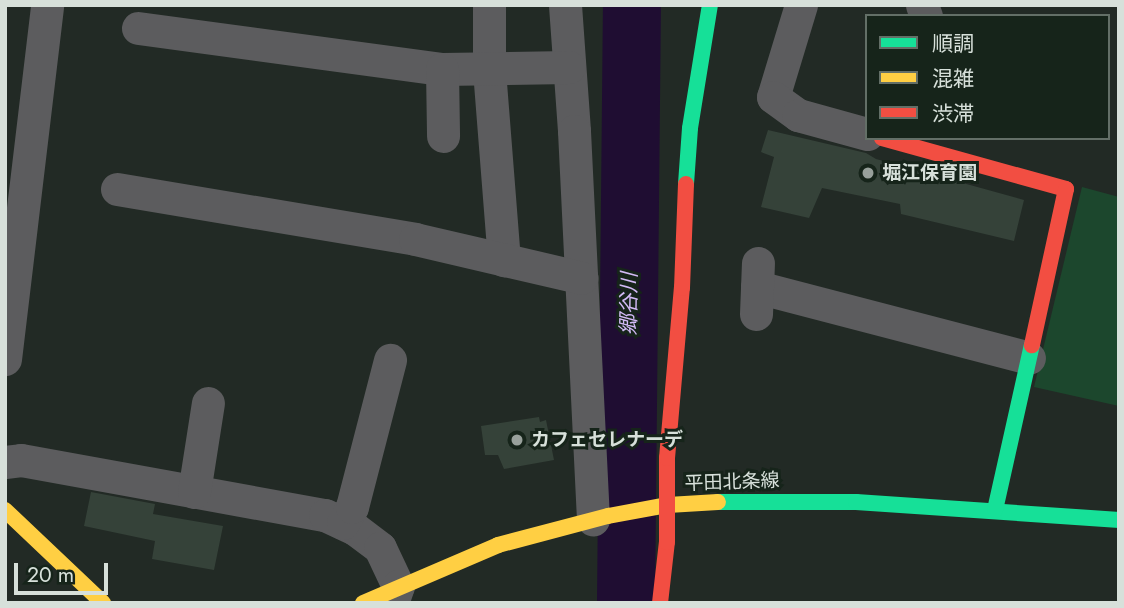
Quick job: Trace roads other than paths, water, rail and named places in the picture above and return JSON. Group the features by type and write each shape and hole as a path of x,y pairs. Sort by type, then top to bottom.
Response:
{"street":[{"path":"5,359 47,5"},
{"path":"489,5 489,70 504,260"},
{"path":"565,5 600,518"},
{"path":"660,603 667,458 682,288 681,253 690,128 710,5"},
{"path":"801,5 773,97 798,115 865,133"},
{"path":"138,28 442,69 489,70 569,66"},
{"path":"442,69 443,136"},
{"path":"892,140 1066,190 995,510"},
{"path":"117,189 415,239 582,278"},
{"path":"757,288 1029,358"},
{"path":"343,523 352,506 390,360"},
{"path":"194,492 208,402"},
{"path":"5,462 21,460 325,515 343,523 380,548 395,594"},
{"name":"平田北条線","path":"363,603 395,594 498,544 600,518 664,506 774,500 995,510 1119,520"},
{"path":"5,510 103,603"}],"waterway":[{"name":"郷谷川","path":"626,603 632,5"}],"place":[{"name":"堀江保育園","path":"868,173"},
{"name":"カフェセレナーデ","path":"517,440"}]}
